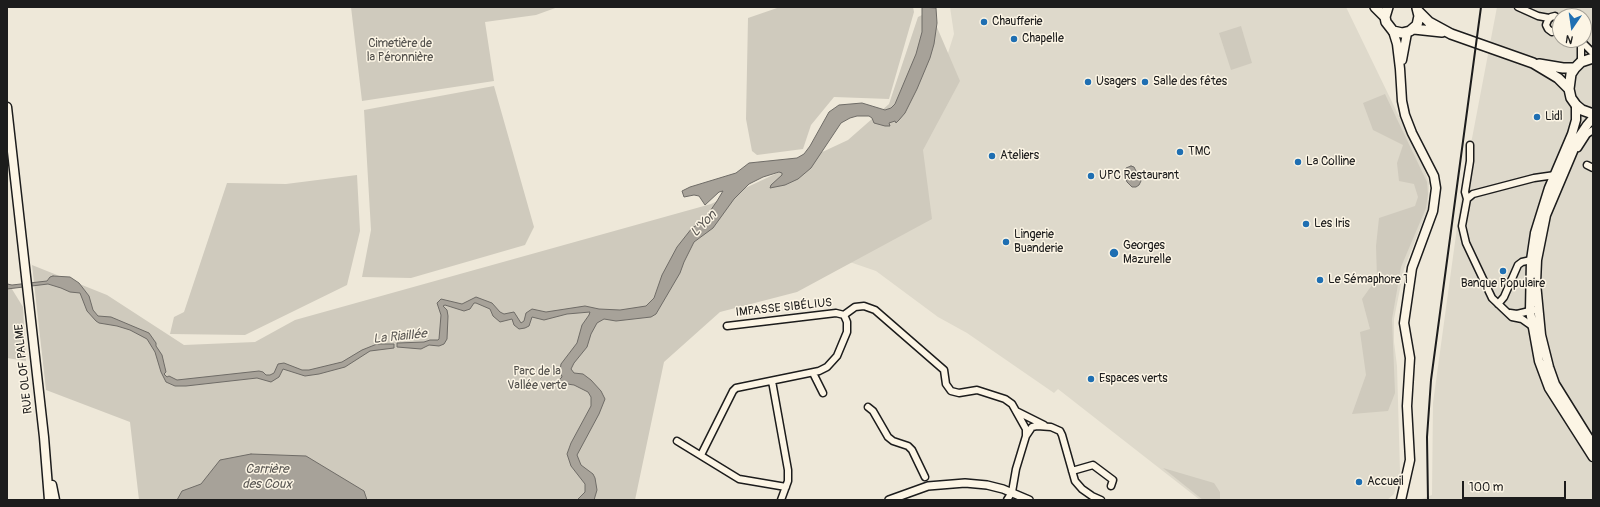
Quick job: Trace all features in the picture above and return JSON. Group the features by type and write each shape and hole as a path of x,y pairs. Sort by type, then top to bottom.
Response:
{"main road":[{"path":"1375,7 1385,17 1389,27 1393,31 1397,44 1402,101 1405,115 1412,134 1434,176 1436,188 1433,211 1412,268 1404,323 1410,358 1407,406 1410,460 1401,500"},
{"path":"1385,17 1388,7"},
{"path":"1400,69 1410,31 1419,21 1417,9"},
{"path":"1417,9 1429,22 1451,34"},
{"path":"1393,31 1402,34 1410,31 1425,29 1451,34 1534,63 1562,68 1578,65 1593,58"},
{"path":"1534,63 1558,78 1569,89"},
{"path":"1578,65 1571,74 1569,89 1571,98 1582,110 1593,114"},
{"path":"1576,105 1576,120 1572,134 1540,213 1531,260 1534,310 1544,351 1555,384 1593,445"},
{"name":"RUE OLOF PALME","path":"7,107 44,437 49,500"},
{"path":"1593,118 1587,124 1579,137 1553,196 1543,227 1537,260 1532,326 1539,361 1549,388 1593,457"},
{"name":"RUE OLOF PALME","path":"44,437 55,500"},
{"path":"1395,500 1404,487"}],"street":[{"path":"1518,7 1538,16 1550,18 1546,25"},
{"path":"1538,16 1546,25 1548,30 1552,32"},
{"path":"1578,65 1580,48"},
{"path":"1566,166 1582,141 1593,130"},
{"path":"1470,145 1470,161 1464,192 1467,199 1462,226 1466,243 1496,302 1512,317 1522,319 1532,326"},
{"path":"1467,199 1473,194 1534,178 1555,175"},
{"path":"1496,302 1504,297 1518,265 1522,262 1531,260"},
{"path":"701,455 733,391 738,387 820,372 837,356 847,332 847,322 844,315 855,307 864,306 875,310 944,370 946,384 951,391 959,393 972,390 982,391 1009,401 1026,429 1026,436"},
{"path":"1507,313 1517,314 1534,310"},
{"name":"IMPASSE SIBÉLIUS","path":"727,326 836,313 844,315"},
{"path":"814,373 823,393"},
{"path":"772,381 788,470 786,487 781,500"},
{"path":"868,407 873,411 888,437 893,441 908,446 912,450 925,477"},
{"path":"1016,411 1046,426 1056,428 1060,431 1064,440 1075,481 1082,489 1101,500"},
{"path":"1007,500 1012,492 1016,469 1026,436 1032,427 1046,426"},
{"path":"677,441 739,479 786,487"},
{"path":"1072,471 1093,466 1113,480 1111,486"},
{"path":"889,500 928,486 965,483 987,485 1012,492 1029,500"}],"shaded area":[{"name":"Georges Mazurelle","path":"950,7 1346,7 1424,168 1429,183 1428,208 1404,269 1394,319 1400,472 1394,494 1387,500 1200,500 1058,389 1054,393 967,333 938,317 876,271 841,259 937,88 954,34"},
{"path":"1497,7 1593,7 1593,500 1419,500 1432,495 1433,403 1462,191"}],"green space":[{"name":"Cimetière de la Péronnière","path":"351,7 558,7 536,15 485,22 494,81 362,101"},
{"path":"780,7 913,7 914,12 889,99 834,97 811,125 803,149 757,155 752,151 746,119 748,18"},
{"name":"Parc de la Vallée verte","path":"930,11 960,81 923,150 932,219 797,292 720,312 664,362 635,500 139,500 130,422 46,390 32,265 107,295 184,345 255,342 295,320 711,204 848,140 889,104 918,17"},
{"path":"1241,26 1252,63 1231,70 1219,33"},
{"path":"494,86 534,227 525,245 411,278 362,277 371,230 364,110"},
{"path":"1385,94 1427,182 1428,194 1426,208 1401,267 1392,319 1395,393 1388,411 1352,414 1366,375 1360,332 1370,329 1362,299 1377,278 1376,246 1379,218 1415,206 1418,197 1414,184 1399,181 1397,163 1403,145 1373,130 1363,103"},
{"path":"357,175 360,231 347,285 245,335 170,334 174,317 184,312 227,183 286,184"},
{"path":"7,281 23,307 26,361 7,358"},
{"path":"1163,468 1214,483 1220,492 1220,500 1203,500"}],"water":[{"name":"L'Yon","path":"922,7 936,8 937,23 934,44 930,58 917,89 905,113 896,123 895,121 889,123 890,126 885,126 874,123 872,118 869,116 857,116 850,118 841,123 811,168 798,179 785,185 770,188 771,185 782,175 782,173 779,172 763,177 749,184 734,199 713,228 694,242 680,273 656,314 651,317 616,321 604,319 597,323 591,334 587,347 571,369 574,373 583,374 591,380 601,391 605,399 599,414 577,455 581,465 593,474 595,478 597,490 594,500 577,500 585,492 585,484 571,466 567,454 571,443 591,406 591,397 588,392 574,385 567,384 558,386 555,384 562,377 560,370 561,364 577,343 582,325 590,312 567,314 544,320 532,317 529,326 519,329 514,325 512,319 500,322 493,316 490,309 476,303 474,303 470,309 464,311 445,305 443,306 447,310 448,316 447,339 444,344 439,346 429,345 421,349 397,347 397,343 424,342 439,339 441,315 437,303 441,299 462,304 476,297 492,303 500,312 504,314 514,312 521,323 524,321 526,313 532,309 546,312 585,306 599,309 620,310 646,306 654,298 662,275 677,247 692,228 706,217 723,191 719,192 705,205 699,196 694,195 684,197 682,191 690,187 736,173 749,163 797,158 804,154 810,146 829,112 839,105 862,103 885,110 891,108 895,104 916,54 922,32"},
{"path":"1131,166 1134,167 1141,181 1136,187 1132,187 1127,182 1124,174 1126,168"},
{"path":"53,276 70,277 79,283 89,296 93,310 98,316 111,317 149,333 162,355 166,372 164,374 167,377 169,376 177,380 259,371 266,375 270,375 274,373 278,364 284,363 302,370 309,370 342,362 362,350 377,344 394,344 394,348 370,351 345,367 319,374 305,376 283,369 279,377 271,382 257,378 175,386 166,382 161,372 155,352 147,339 130,330 96,321 87,311 80,293 70,292 48,284 7,289 7,284 12,285 47,281"},
{"name":"Carrière des Coux","path":"251,454 306,456 364,491 367,500 177,500 182,491 201,484 220,460"}],"railway":[{"path":"1428,500 1427,437 1431,380 1481,7"}],"place":[{"name":"Chaufferie","path":"984,22"},
{"name":"Chapelle","path":"1014,39"},
{"name":"Usagers","path":"1088,82"},
{"name":"Salle des fêtes","path":"1145,82"},
{"name":"Lidl","path":"1537,117"},
{"name":"TMC","path":"1180,152"},
{"name":"Ateliers","path":"992,156"},
{"name":"La Colline","path":"1298,162"},
{"name":"UPC Restaurant","path":"1091,176"},
{"name":"Les Iris","path":"1306,224"},
{"name":"Lingerie Buanderie","path":"1006,242"},
{"name":"Georges Mazurelle","path":"1114,253"},
{"name":"Banque Populaire","path":"1503,271"},
{"name":"Le Sémaphore 1","path":"1320,280"},
{"name":"Espaces verts","path":"1091,379"},
{"name":"Accueil","path":"1359,482"}],"water label":[{"name":"La Riaillée","path":"400,337"}]}
